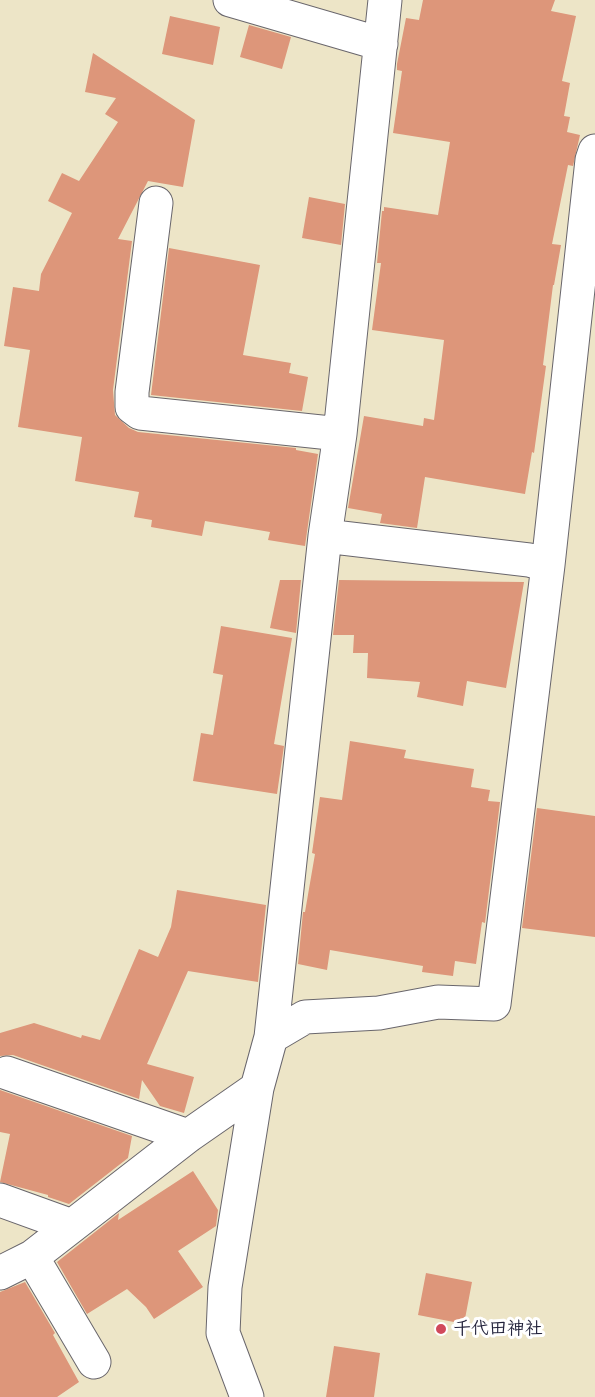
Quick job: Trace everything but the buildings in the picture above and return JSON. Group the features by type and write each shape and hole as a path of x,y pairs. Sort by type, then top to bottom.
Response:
{"street":[{"path":"230,0 381,44"},
{"path":"247,1397 223,1333 225,1287 256,1089 271,1038 325,536 340,434 385,0"},
{"path":"271,1038 305,1017 379,1013 438,1002 494,1004 548,564 592,160 595,151"},
{"path":"156,203 132,407 140,413 340,434"},
{"path":"325,536 548,564"},
{"path":"7,1073 188,1137"},
{"path":"0,1273 32,1257 188,1137 256,1089"},
{"path":"0,1200 72,1226"},
{"path":"32,1257 94,1362"}],"place":[{"name":"千代田神社","path":"441,1329"}]}
